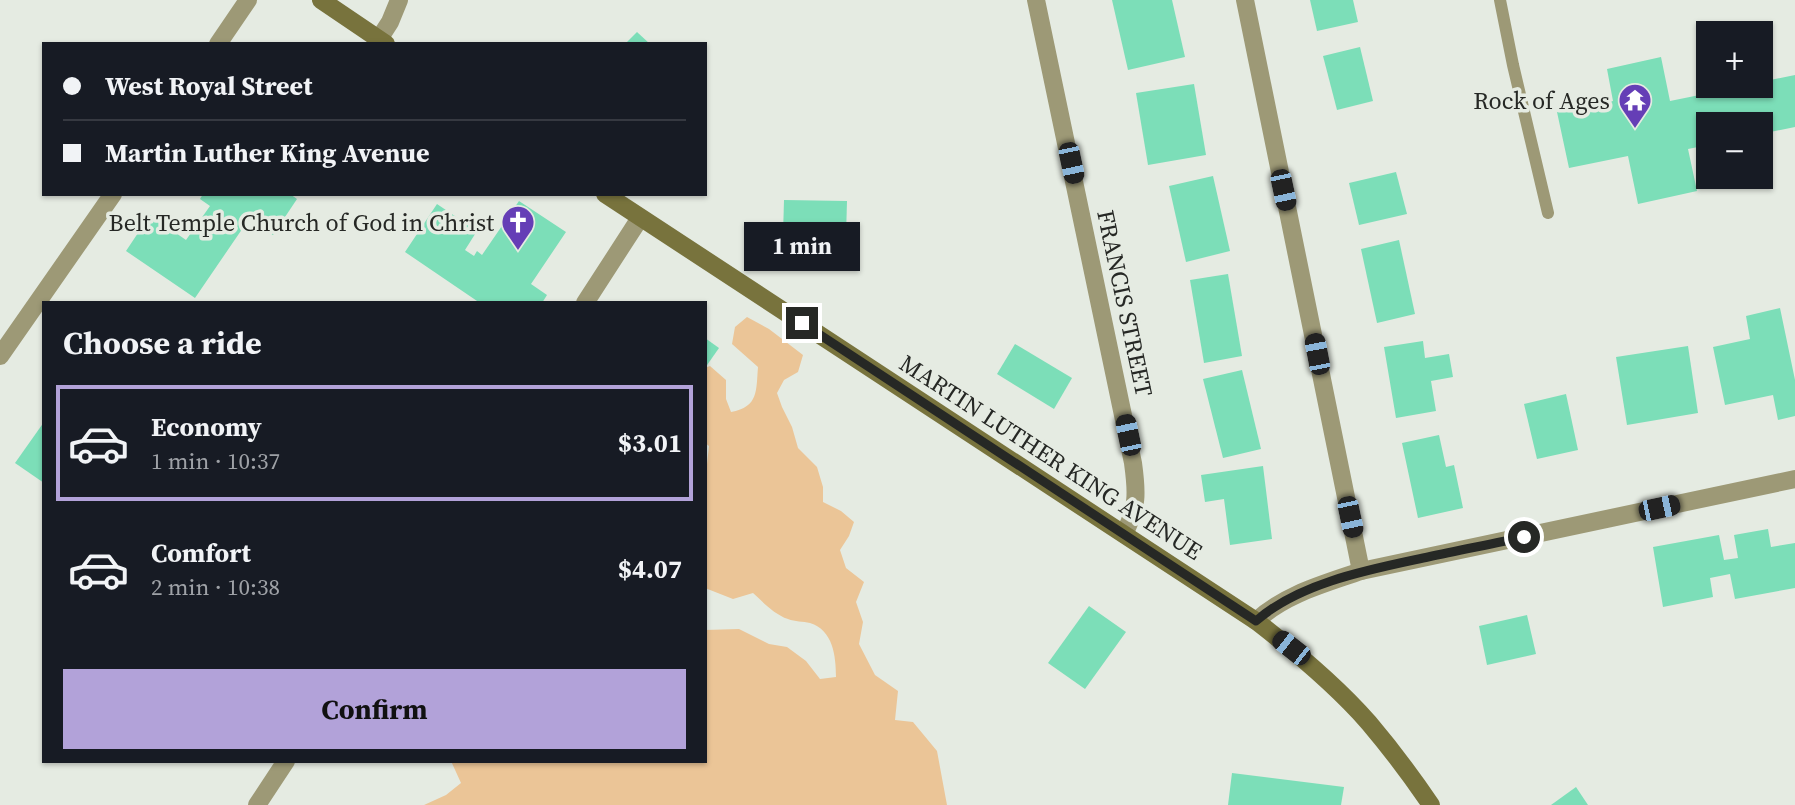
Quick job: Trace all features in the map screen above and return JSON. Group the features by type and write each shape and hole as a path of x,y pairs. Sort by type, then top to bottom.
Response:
{"street":[{"path":"219,42 248,0"},
{"path":"321,0 383,42 399,0"},
{"name":"FRANCIS STREET","path":"1037,0 1133,463 1136,504 1124,534"},
{"path":"1245,0 1361,571"},
{"path":"0,356 112,196"},
{"name":"MARTIN LUTHER KING AVENUE","path":"609,196 1256,621 1300,656 1367,721 1428,804"},
{"path":"586,301 640,218"},
{"path":"1256,621 1281,601 1361,571 1795,479"},
{"path":"257,805 285,763"}],"lane":[{"path":"1500,0 1548,213"}],"shaded area":[{"path":"747,317 769,329 803,355 798,372 784,380 777,393 798,448 817,467 823,487 823,502 841,511 854,522 840,550 846,568 864,582 856,602 863,622 859,644 875,675 898,691 895,720 913,722 937,751 947,805 424,805 446,795 461,783 452,763 707,763 707,630 739,629 769,644 787,647 806,661 820,679 836,677 832,645 818,626 783,617 753,593 733,599 707,589 707,367 710,366 726,380 726,399 731,412 747,406 756,390 758,367 732,344 735,327"}],"building":[{"path":"1112,0 1172,0 1185,57 1128,70"},
{"path":"1310,0 1353,0 1358,22 1317,31"},
{"path":"637,32 648,42 627,42"},
{"path":"1360,47 1373,101 1337,110 1323,56"},
{"name":"Rock of Ages","path":"1661,57 1670,101 1696,96 1696,98 1773,98 1773,79 1795,75 1795,127 1773,131 1773,112 1696,112 1696,147 1688,149 1697,191 1638,204 1628,156 1569,168 1557,112 1613,101 1607,69"},
{"path":"1194,84 1206,155 1148,165 1136,93"},
{"path":"1396,172 1407,214 1359,225 1349,183"},
{"path":"1213,176 1230,251 1186,262 1169,186"},
{"path":"202,196 293,196 297,199 273,235 249,219 195,298 126,251 150,215 186,240 210,206 200,199"},
{"path":"784,200 847,201 846,236 783,235"},
{"name":"Belt Temple Church of God in Christ","path":"519,201 566,232 531,284 547,295 543,301 477,301 405,252 437,204 477,231 465,250 474,256 477,251 482,255"},
{"path":"1399,240 1415,314 1377,323 1361,249"},
{"path":"1228,274 1242,356 1204,363 1190,280"},
{"path":"1780,308 1795,380 1795,416 1778,420 1773,395 1725,405 1713,347 1750,339 1746,316"},
{"path":"707,339 719,348 707,365"},
{"path":"1423,341 1425,358 1449,354 1453,377 1431,381 1436,411 1396,418 1384,347"},
{"path":"1015,344 1072,378 1054,409 997,374"},
{"path":"1688,346 1698,413 1627,425 1616,357"},
{"path":"1242,370 1261,449 1223,458 1203,379"},
{"path":"1566,394 1578,450 1537,459 1524,404"},
{"path":"42,425 42,482 15,463"},
{"path":"1439,435 1446,467 1454,465 1463,508 1418,518 1402,443"},
{"path":"1263,466 1272,539 1230,545 1224,499 1205,502 1201,475"},
{"path":"1768,529 1771,547 1795,543 1795,588 1735,599 1730,574 1710,578 1713,597 1663,607 1653,547 1719,535 1724,560 1738,558 1734,535"},
{"path":"1089,606 1126,632 1085,689 1048,663"},
{"path":"1527,615 1536,654 1487,665 1479,626"},
{"path":"1232,773 1344,787 1341,805 1228,805"},
{"path":"1576,787 1588,805 1551,805"}],"place":[{"name":"Rock of Ages","path":"1635,130"},
{"name":"Belt Temple Church of God in Christ","path":"518,252"}],"route":[{"path":"802,323 1256,621 1281,601 1361,571 1524,537"}]}
